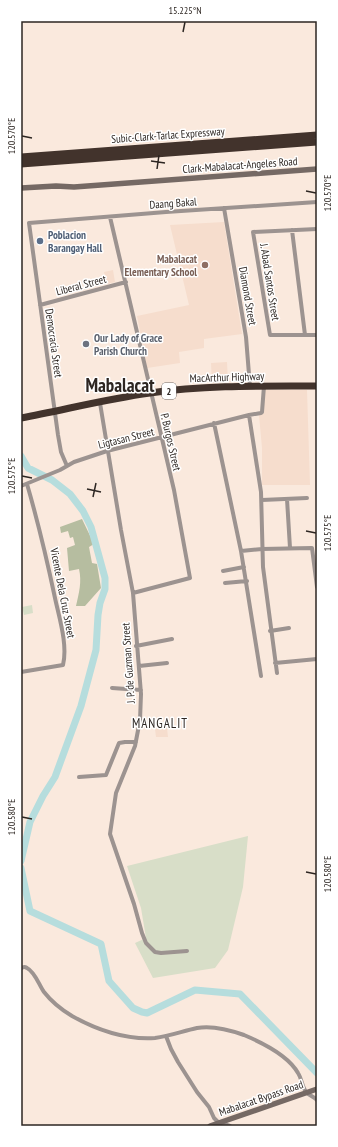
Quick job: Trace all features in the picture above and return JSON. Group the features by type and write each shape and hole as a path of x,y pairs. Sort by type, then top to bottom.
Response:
{"highway":[{"name":"Subic-Clark-Tarlac Expressway","path":"21,157 317,135"},
{"name":"Subic-Clark-Tarlac Expressway","path":"21,164 317,142"},
{"name":"MacArthur Highway","path":"22,418 150,393 176,390 264,386 317,386"}],"street":[{"name":"Clark-Mabalacat-Angeles Road","path":"21,188 56,186 74,187 317,169"},
{"name":"Daang Bakal","path":"30,222 317,202"},
{"name":"Diamond Street","path":"224,208 246,337 250,387"},
{"name":"P. Burgos Street","path":"110,217 150,393 174,490 190,578 132,593"},
{"name":"Democracia Street","path":"30,222 28,225 61,452 67,466"},
{"path":"317,229 292,230 305,335 317,335"},
{"name":"J. Abad Santos Street","path":"292,230 253,232 270,335 305,335"},
{"name":"Liberal Street","path":"40,305 126,282"},
{"name":"Ligtasan Street","path":"21,486 38,480 74,462 107,451 214,423 261,413 264,386"},
{"name":"J. P. de Guzman Street","path":"100,403 132,593 140,690 140,720 136,742 116,793 110,829 111,838 146,943 155,952 187,951"},
{"path":"249,415 262,500 262,567 277,673"},
{"path":"214,423 242,551 260,676"},
{"name":"Vicente Dela Cruz Street","path":"21,672 63,665 64,654 64,643 42,535 27,484"},
{"path":"287,498 290,548"},
{"path":"262,500 307,498"},
{"path":"242,551 262,548 312,548 317,588"},
{"path":"223,571 244,567"},
{"path":"225,583 247,581"},
{"path":"270,632 289,628"},
{"path":"136,646 172,639"},
{"path":"275,663 317,659"},
{"path":"139,666 166,663"},
{"path":"112,688 140,690"},
{"path":"79,776 106,775 119,743 136,742"},
{"path":"21,968 28,968 52,1002 70,1015 106,1032 128,1037 156,1038 199,1028 226,1029 261,1043 282,1056 294,1067 317,1100"},
{"path":"166,1036 171,1050 178,1062 197,1092 209,1107 214,1118 221,1123 230,1126"},
{"name":"Mabalacat Bypass Road","path":"210,1126 312,1091"}],"shaded area":[{"name":"Mabalacat Elementary School","path":"224,222 242,334 204,339 204,348 179,352 180,363 147,368 137,316 189,305 170,225"},
{"path":"113,270 115,282 107,284 104,272"},
{"path":"227,362 228,382 212,383 211,363"},
{"path":"264,390 307,390 310,485 262,485 262,448 259,415 263,414"},
{"path":"167,728 168,737 156,737 155,729"}],"green space":[{"path":"82,519 94,544 89,547 92,563 97,564 101,588 85,606 76,606 80,588 80,574 79,569 69,571 67,548 75,545 73,537 70,538 68,531 61,533 60,527"},
{"path":"32,605 33,613 24,615 22,607"},
{"path":"248,836 243,887 228,950 215,968 153,978 135,943 146,938 141,908 127,866"}],"waterway":[{"path":"21,456 28,468 52,480 70,494 83,511 91,527 105,578 105,589 98,615 96,650 81,706 55,777 43,796 30,822 21,861"},
{"path":"21,868 30,911 101,944 109,981 133,1008 147,1013 195,990 240,994 317,1073"}],"place":[{"name":"Poblacion Barangay Hall","path":"40,241"},
{"name":"Mabalacat Elementary School","path":"205,265"},
{"name":"Our Lady of Grace Parish Church","path":"86,344"}],"district":[{"name":"Mabalacat","path":"120,385"},
{"name":"MANGALIT","path":"160,723"}]}
